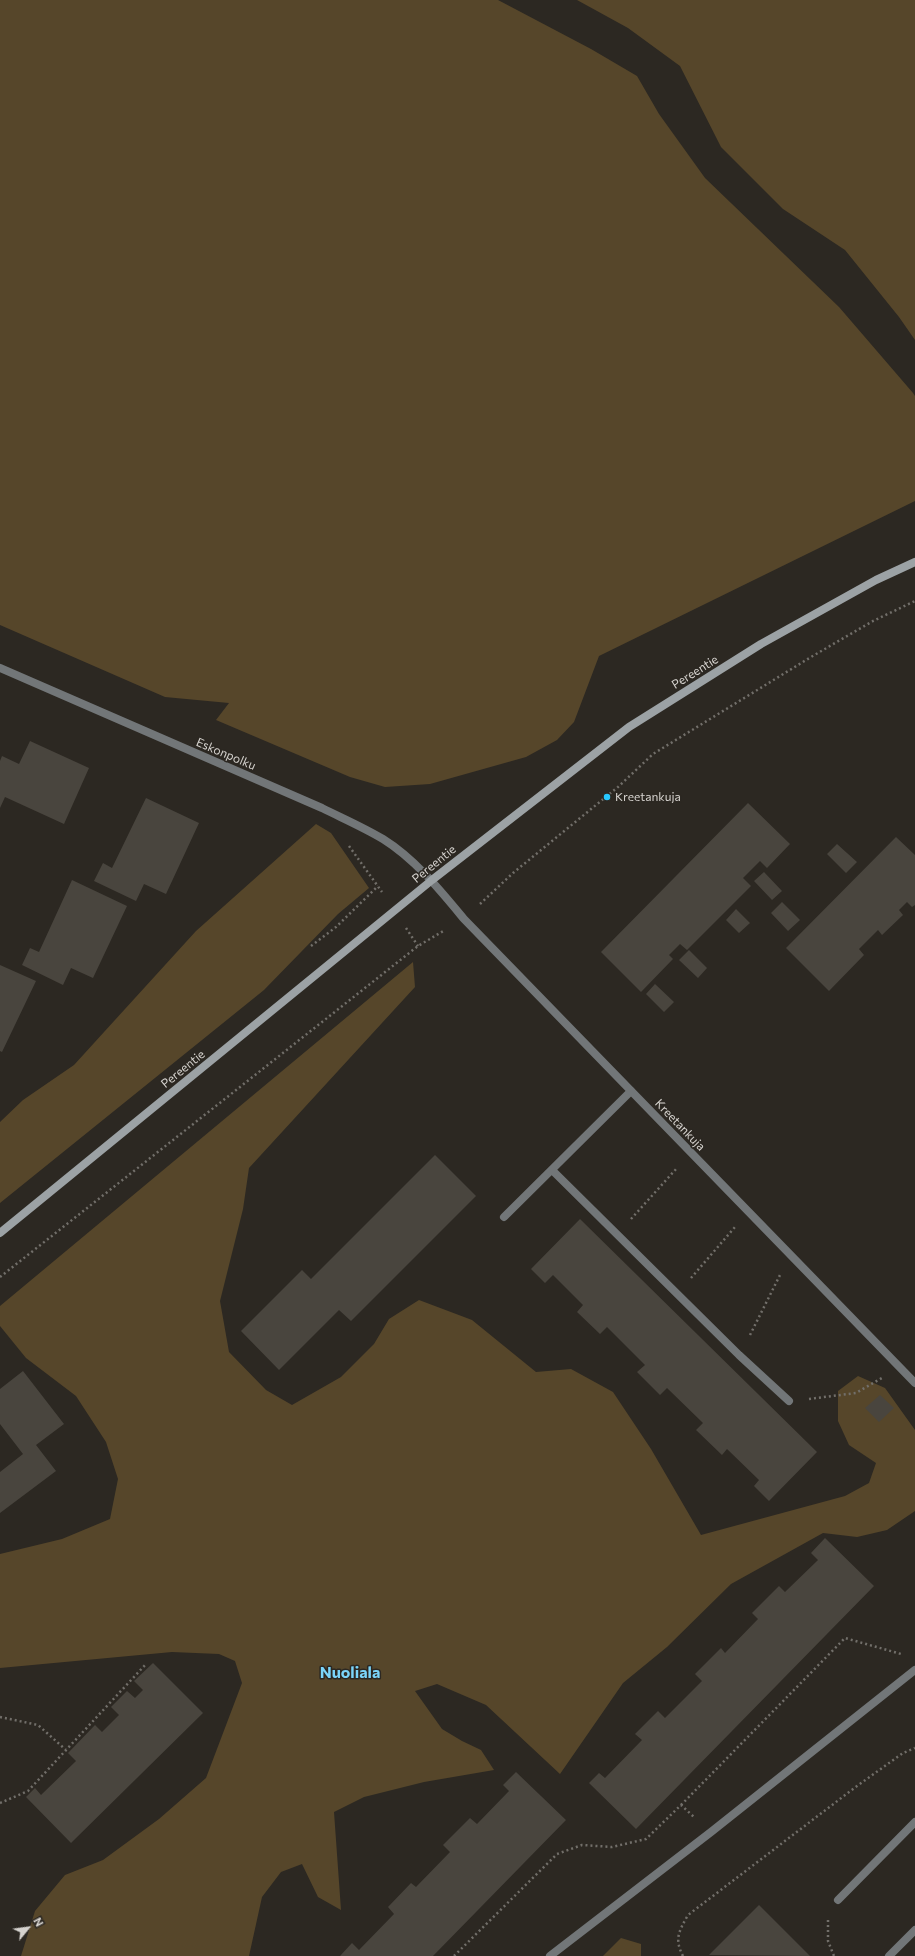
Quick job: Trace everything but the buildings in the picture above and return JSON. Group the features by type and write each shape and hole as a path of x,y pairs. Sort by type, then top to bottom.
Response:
{"street":[{"name":"Pereentie","path":"0,1233 396,911 432,880 629,727 761,644 876,580 915,562"},
{"name":"Eskonpolku","path":"0,668 336,815 383,840 404,855 432,880"},
{"name":"Kreetankuja","path":"432,880 464,919 915,1383"},
{"path":"504,1218 631,1091"},
{"path":"552,1170 739,1355 789,1401"},
{"path":"550,1956 711,1832 915,1670"},
{"path":"838,1900 915,1822"},
{"path":"889,1956 915,1930"}],"path":[{"path":"345,841 396,911 418,946"},
{"path":"311,946 336,927 378,886"},
{"path":"617,1234 691,1153"},
{"path":"678,1294 748,1212"},
{"path":"739,1355 791,1255"},
{"path":"789,1401 856,1393 900,1367"},
{"path":"454,1956 557,1854 582,1845 612,1847 646,1839 845,1638 908,1656"},
{"path":"0,1803 28,1791 146,1664"},
{"path":"0,1717 38,1725 66,1750"},
{"path":"683,1956 678,1946 679,1931 688,1915 858,1786 903,1753 915,1748"},
{"path":"681,1805 711,1832"},
{"path":"834,1956 828,1941 827,1921 838,1900"}],"shaded area":[{"path":"0,0 498,0 591,49 637,76 659,114 705,178 839,307 913,393 915,396 915,501 599,656 574,722 557,740 526,757 430,784 385,787 350,777 216,720 229,703 165,697 0,625"},
{"path":"577,0 915,0 915,340 899,317 845,250 783,209 721,147 680,66 628,28"},
{"path":"316,824 331,833 369,888 338,914 264,990 0,1203 0,1122 23,1100 74,1065 196,931"},
{"path":"413,962 415,987 249,1168 243,1209 220,1301 229,1352 266,1390 292,1405 341,1377 374,1344 389,1319 419,1300 472,1320 536,1372 571,1369 613,1392 651,1449 701,1535 845,1496 869,1483 876,1463 849,1445 838,1421 838,1391 858,1376 885,1388 915,1430 915,1511 887,1530 857,1537 823,1533 731,1584 667,1647 623,1683 560,1774 486,1705 437,1684 415,1691 442,1729 481,1750 494,1770 424,1782 364,1797 334,1812 341,1910 318,1897 302,1864 281,1872 262,1897 249,1956 21,1956 35,1911 65,1875 103,1860 159,1819 206,1778 242,1683 235,1661 219,1654 172,1652 0,1668 0,1554 62,1539 110,1519 118,1479 106,1442 76,1396 26,1358 0,1326 0,1306"},
{"path":"621,1938 641,1944 641,1956 603,1956"}],"place":[{"name":"Kreetankuja","path":"607,797"}],"district":[{"name":"Nuoliala","path":"350,1673"}]}
